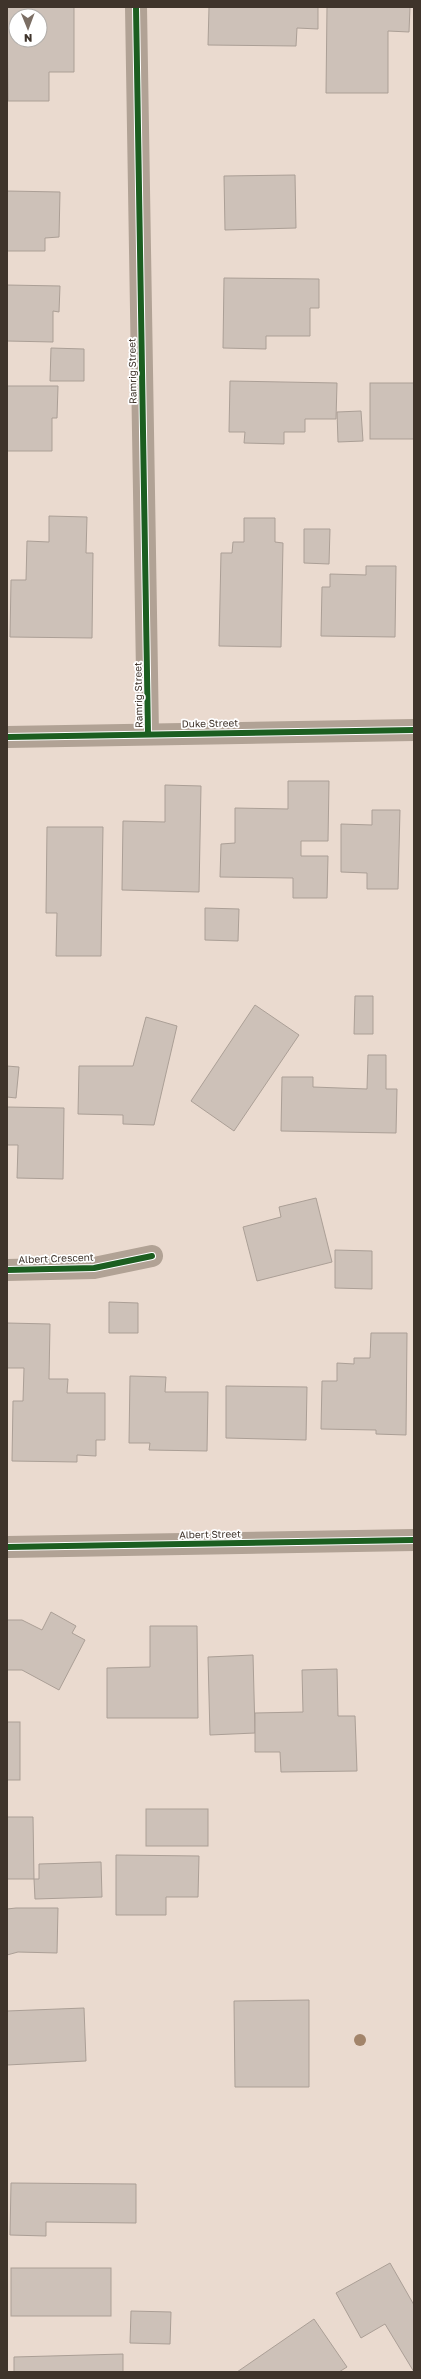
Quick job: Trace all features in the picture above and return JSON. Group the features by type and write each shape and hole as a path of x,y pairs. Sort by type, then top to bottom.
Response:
{"street":[{"name":"Ramrig Street","path":"136,7 148,734"},
{"name":"Duke Street","path":"7,737 414,730"},
{"name":"Albert Crescent","path":"7,1270 94,1268 152,1256"},
{"name":"Albert Street","path":"7,1547 414,1540"}],"building":[{"path":"7,7 74,7 74,72 49,72 49,101 8,101"},
{"path":"209,7 318,7 318,29 297,28 296,46 208,45"},
{"path":"327,7 410,7 409,32 388,31 388,93 326,93"},
{"path":"295,175 296,228 225,230 224,176"},
{"path":"7,191 60,192 59,237 45,238 45,251 7,251"},
{"path":"224,278 319,279 319,308 310,308 310,336 266,336 266,349 223,348"},
{"path":"7,285 60,286 59,312 53,311 53,342 7,341"},
{"path":"51,348 84,349 84,381 50,381"},
{"path":"230,381 337,383 336,419 305,419 305,432 284,432 284,444 244,443 245,432 229,432"},
{"path":"370,383 414,383 414,439 370,439"},
{"path":"7,386 58,386 57,418 52,418 52,451 7,451"},
{"path":"361,411 363,441 338,442 337,412"},
{"path":"49,516 87,517 86,553 93,553 92,638 10,637 11,580 26,580 27,541 49,542"},
{"path":"244,518 275,518 275,542 283,543 281,647 219,646 221,553 232,553 233,542 244,542"},
{"path":"304,529 330,529 329,564 304,563"},
{"path":"366,566 396,566 395,637 321,636 322,587 330,587 330,574 366,575"},
{"path":"288,781 329,781 328,841 301,841 301,856 328,856 327,898 293,898 293,878 220,877 221,844 235,843 235,808 288,809"},
{"path":"165,785 201,786 199,892 122,890 123,821 165,822"},
{"path":"372,810 400,810 398,889 367,889 367,873 341,872 341,824 372,825"},
{"path":"47,827 103,827 101,956 56,956 57,913 46,913"},
{"path":"205,908 239,909 238,941 205,940"},
{"path":"355,996 373,996 373,1034 354,1034"},
{"path":"255,1005 299,1035 234,1131 191,1101"},
{"path":"146,1017 177,1026 154,1125 123,1124 123,1115 78,1114 79,1066 133,1066"},
{"path":"368,1055 386,1055 386,1089 397,1089 396,1133 281,1131 282,1077 313,1077 313,1087 367,1089"},
{"path":"7,1066 19,1067 16,1098 7,1097"},
{"path":"7,1107 64,1108 63,1179 17,1178 18,1145 7,1145"},
{"path":"316,1198 332,1262 257,1281 243,1227 281,1217 279,1207"},
{"path":"335,1250 372,1251 372,1289 335,1288"},
{"path":"109,1302 138,1303 138,1333 109,1333"},
{"path":"7,1323 50,1324 49,1379 68,1379 67,1393 105,1393 105,1440 96,1440 96,1456 77,1455 77,1462 12,1461 13,1401 23,1401 24,1368 7,1368"},
{"path":"371,1333 407,1333 406,1435 376,1434 376,1430 321,1429 322,1381 337,1381 337,1363 354,1364 354,1358 370,1358"},
{"path":"130,1376 166,1377 165,1392 208,1392 207,1451 149,1450 150,1443 129,1443"},
{"path":"226,1386 307,1387 306,1440 226,1438"},
{"path":"51,1612 76,1626 72,1633 85,1640 59,1690 22,1670 7,1670 7,1620 22,1620 42,1630"},
{"path":"150,1626 197,1626 198,1718 107,1718 107,1668 150,1667"},
{"path":"253,1655 255,1733 210,1735 208,1657"},
{"path":"337,1669 338,1716 355,1716 357,1771 281,1772 280,1752 255,1752 255,1713 303,1712 302,1670"},
{"path":"7,1722 20,1722 20,1780 7,1780"},
{"path":"146,1809 208,1809 208,1846 146,1846"},
{"path":"7,1817 33,1817 34,1879 7,1879"},
{"path":"116,1855 199,1856 198,1897 166,1897 166,1915 116,1915"},
{"path":"101,1862 102,1897 35,1899 34,1879 39,1879 39,1864"},
{"path":"58,1908 57,1953 18,1952 7,1955 7,1909"},
{"path":"309,2000 309,2087 235,2087 234,2001"},
{"path":"84,2008 86,2061 7,2065 7,2011"},
{"path":"11,2183 136,2184 136,2223 46,2222 46,2236 10,2235"},
{"path":"390,2263 414,2305 414,2372 385,2324 361,2338 336,2293"},
{"path":"11,2268 111,2268 111,2316 11,2316"},
{"path":"131,2311 171,2312 170,2344 130,2343"},
{"path":"314,2319 347,2367 339,2372 237,2372"},
{"path":"123,2354 123,2372 14,2372 14,2357"}],"cycle path":[{"path":"136,7 148,734"},
{"path":"7,737 414,730"},
{"path":"7,1270 94,1268 152,1256"},
{"path":"7,1547 414,1540"}]}
